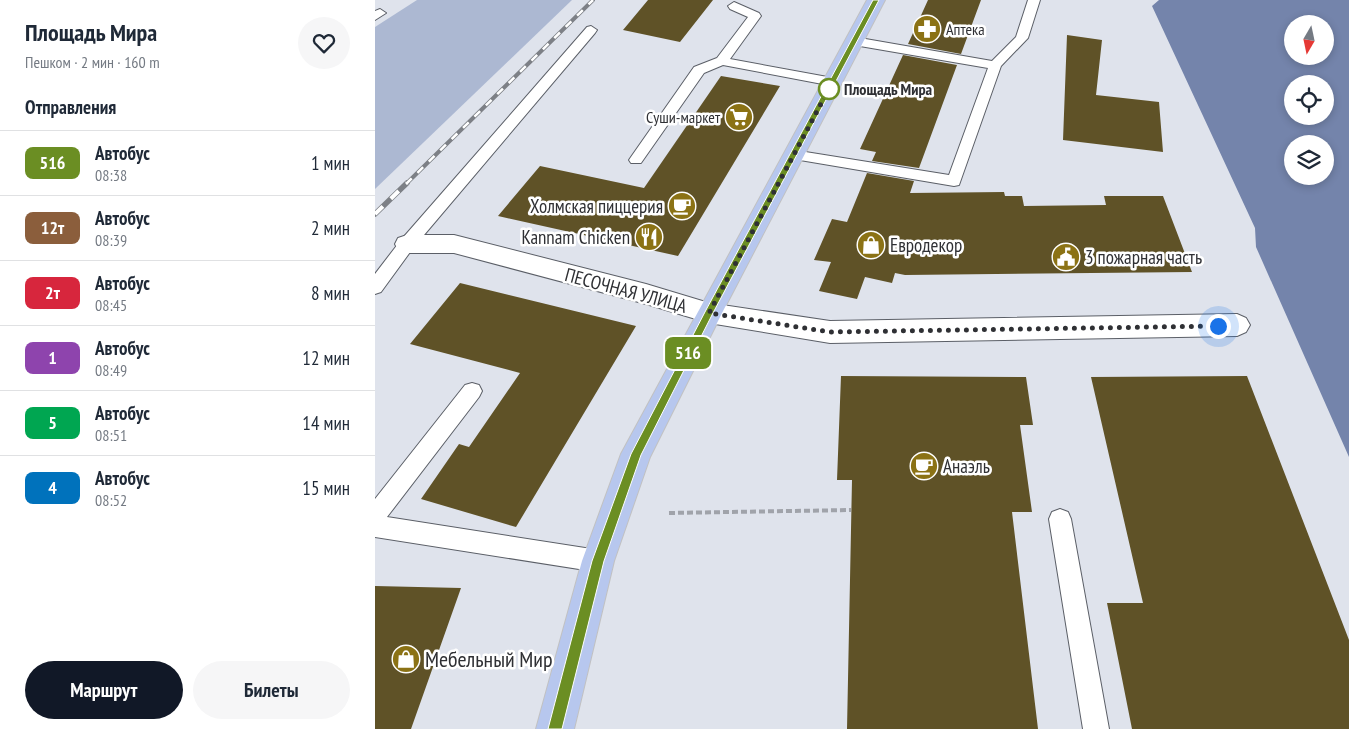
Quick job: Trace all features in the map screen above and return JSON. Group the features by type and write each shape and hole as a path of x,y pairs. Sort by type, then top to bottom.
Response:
{"main road":[{"path":"555,729 598,561 636,454 876,0"}],"street":[{"name":"ПЕСОЧНАЯ УЛИЦА","path":"407,244 454,244 646,294 709,313 830,332 1237,325"}],"lane":[{"path":"793,155 954,181 995,65 1022,38 1034,0"},
{"path":"722,61 755,16 734,6"},
{"path":"375,287 407,244 591,30"},
{"path":"854,41 995,65"},
{"path":"636,160 699,70 722,61 833,82"},
{"path":"375,516 472,392"},
{"path":"1060,519 1096,729"},
{"path":"375,526 598,561"}],"path":[{"path":"669,513 851,510"}],"shaded area":[{"path":"417,0 572,0 375,189 375,27"},
{"path":"1159,0 1349,0 1349,457 1256,247 1255,228 1152,6"}],"building":[{"path":"648,0 713,0 680,42 623,30"},
{"path":"928,0 981,0 961,54 908,44"},
{"path":"1067,35 1102,40 1096,95 1159,102 1163,152 1063,140"},
{"path":"903,55 957,65 919,168 872,161 876,152 860,149"},
{"path":"721,76 780,86 678,256 498,216 540,166 644,188"},
{"path":"867,173 914,181 910,193 1004,192 1005,196 1022,196 1024,206 1106,205 1104,196 1163,196 1192,272 905,275 895,273 892,283 865,277 857,299 819,291 831,262 814,260 832,219 847,222"},
{"path":"460,283 636,326 516,527 421,499 459,444 469,447 520,373 410,344"},
{"path":"841,376 1026,377 1033,425 1020,425 1032,512 1012,512 1038,729 847,729 852,480 837,480"},
{"path":"1247,376 1349,640 1349,729 1132,729 1107,603 1143,603 1091,377"},
{"name":"Мебельный Мир","path":"375,586 461,588 411,729 375,729"}],"railway":[{"path":"406,184 593,0"},
{"path":"375,214 407,183"}],"bus line":[{"name":"516","path":"555,729 598,561 636,454 876,0"}],"place":[{"name":"Аптека","path":"927,29"},
{"name":"Площадь Мира","path":"829,89"},
{"name":"Суши-маркет","path":"739,117"},
{"name":"Холмская пиццерия","path":"682,206"},
{"name":"Kannam Chicken","path":"649,237"},
{"name":"Евродекор","path":"871,245"},
{"name":"3 пожарная часть","path":"1066,257"},
{"name":"Анаэль","path":"924,466"},
{"name":"Мебельный Мир","path":"406,659"}],"route":[{"path":"829,89 709,313 830,332 1218,326"}]}
